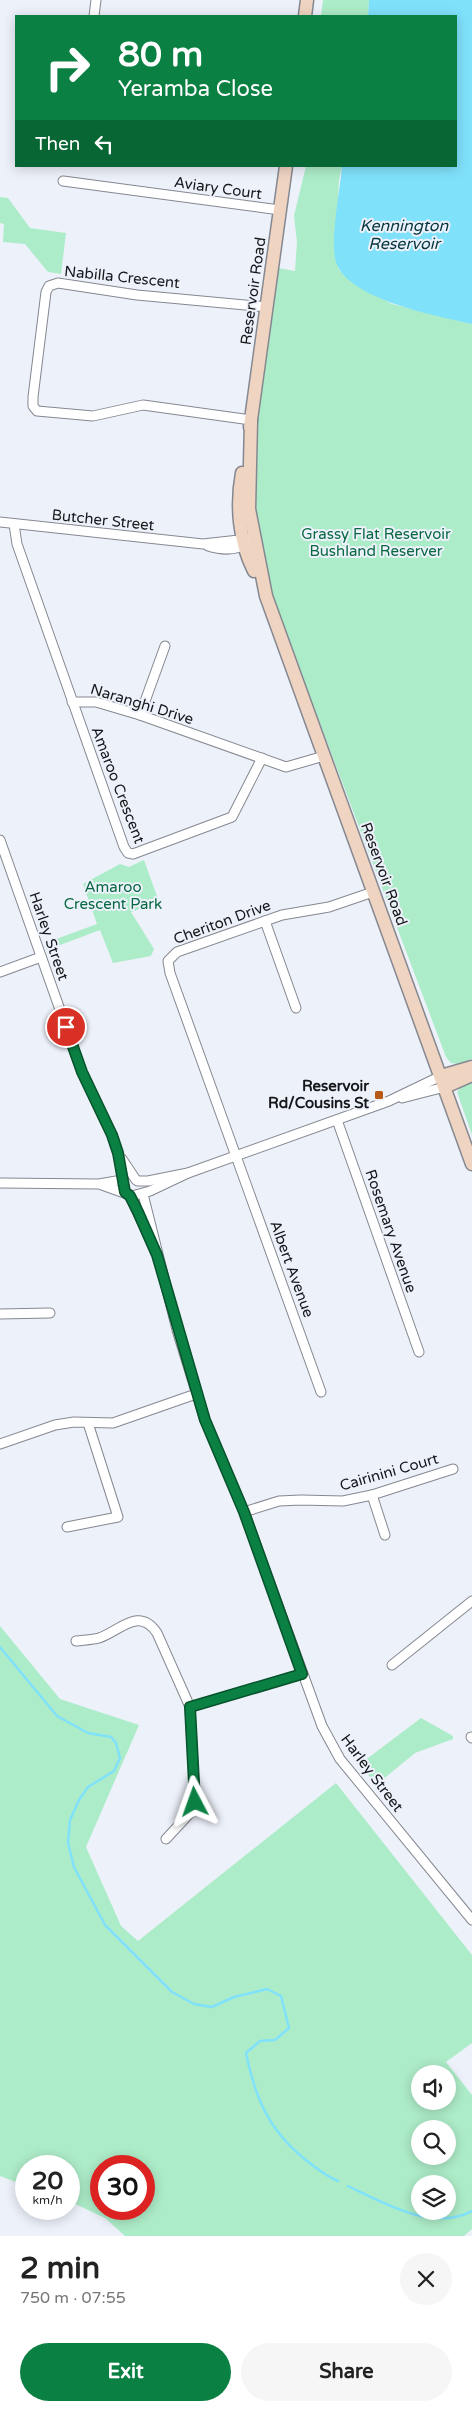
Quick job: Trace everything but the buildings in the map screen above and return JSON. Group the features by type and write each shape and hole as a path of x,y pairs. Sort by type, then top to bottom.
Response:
{"main road":[{"path":"305,15 307,0"},
{"name":"Reservoir Road","path":"286,167 251,420 247,541 472,1164"},
{"path":"443,1082 472,1067"},
{"path":"443,1082 472,1075"}],"street":[{"path":"94,15 96,0"},
{"name":"Aviary Court","path":"63,181 280,210"},
{"name":"Nabilla Crescent","path":"251,420 143,405 93,416 36,411 33,406 33,397 46,292 49,286 58,283 137,295 267,307"},
{"name":"Butcher Street","path":"0,522 203,544 222,549 247,541"},
{"name":"Naranghi Drive","path":"14,524 15,539 72,702 96,702 140,715 289,767 324,756"},
{"path":"140,715 165,646"},
{"name":"Amaroo Crescent","path":"72,702 124,847 130,854 232,817 262,758"},
{"name":"Harley Street","path":"0,840 82,1072 106,1120 118,1153 122,1180 157,1255"},
{"name":"Cheriton Drive","path":"237,1156 170,972 168,961 177,952 265,921 291,913 329,907 373,892"},
{"path":"265,921 296,1008"},
{"path":"0,972 41,957"},
{"path":"99,1184 128,1195 143,1194 188,1173 443,1082"},
{"name":"Rosemary Avenue","path":"337,1120 419,1352"},
{"name":"Harley Street","path":"118,1153 137,1181 143,1194 154,1235 157,1255 196,1394 244,1512 322,1726 340,1759 471,1915"},
{"name":"Albert Avenue","path":"237,1156 321,1392"},
{"path":"0,1183 99,1184 122,1180 148,1181 188,1173"},
{"path":"0,1314 50,1313"},
{"path":"0,1444 55,1425 74,1422 114,1423 196,1394"},
{"path":"67,1527 118,1517 88,1423"},
{"name":"Cairinini Court","path":"244,1512 279,1501 343,1501 453,1469"},
{"path":"372,1494 385,1534"},
{"path":"392,1665 472,1601"},
{"path":"76,1641 98,1638 112,1633 129,1622 140,1620 148,1624 157,1633 190,1707 195,1802 190,1813 166,1839"},
{"path":"190,1707 302,1674"}],"green space":[{"path":"323,0 369,0 368,15 321,15"},
{"name":"Grassy Flat Reservoir Bushland Reserver","path":"306,167 342,167 339,180 335,257 339,270 360,287 392,304 472,324 472,1059 458,1064 451,1063 446,1057 279,615 256,538 254,449 278,268 295,271 297,242 294,216"},
{"path":"0,197 8,198 30,228 66,233 61,274 48,272 25,244 3,242 4,224 0,223"},
{"name":"Amaroo Crescent Park","path":"144,860 159,902 131,912 154,949 151,956 113,963 100,930 47,950 45,943 97,924 83,884 120,864 129,867"},
{"path":"472,1080 472,1135 457,1092 462,1085"},
{"path":"0,1626 60,1699 139,1725 86,1847 121,1926 138,1941 336,1783 472,1955 472,2043 446,2062 448,2065 411,2065 411,2110 456,2110 456,2075 472,2095 472,2229 464,2236 125,2236 107,2220 155,2220 155,2155 90,2155 90,2211 80,2206 80,2155 15,2155 15,2182 0,2176"},
{"path":"421,1718 453,1736 453,1739 415,1753 376,1785 360,1764"}],"water":[{"name":"Kennington Reservoir","path":"369,0 472,0 472,324 416,310 372,295 355,284 342,272 335,258 335,225 342,167 457,167 457,15 368,15"}],"waterway":[{"path":"0,1647 57,1716 88,1733 111,1737 116,1743 120,1758 114,1771 88,1787 79,1800 70,1820 68,1843 74,1867 105,1925 172,1992 194,2004 212,2007 234,1997 267,1989 281,1996 289,2028 275,2040 260,2041 246,2053 250,2071 260,2102 275,2129 297,2153 327,2176 338,2181"},
{"path":"348,2186 392,2207 425,2217 457,2217 472,2211"}],"place":[{"name":"Reservoir Rd/Cousins St","path":"379,1095"}],"route":[{"path":"66,1027 82,1072 102,1110 112,1135 118,1153 125,1192 130,1196 142,1218 157,1255 196,1394 244,1512 302,1674 190,1707 191,1759 195,1802"}]}
